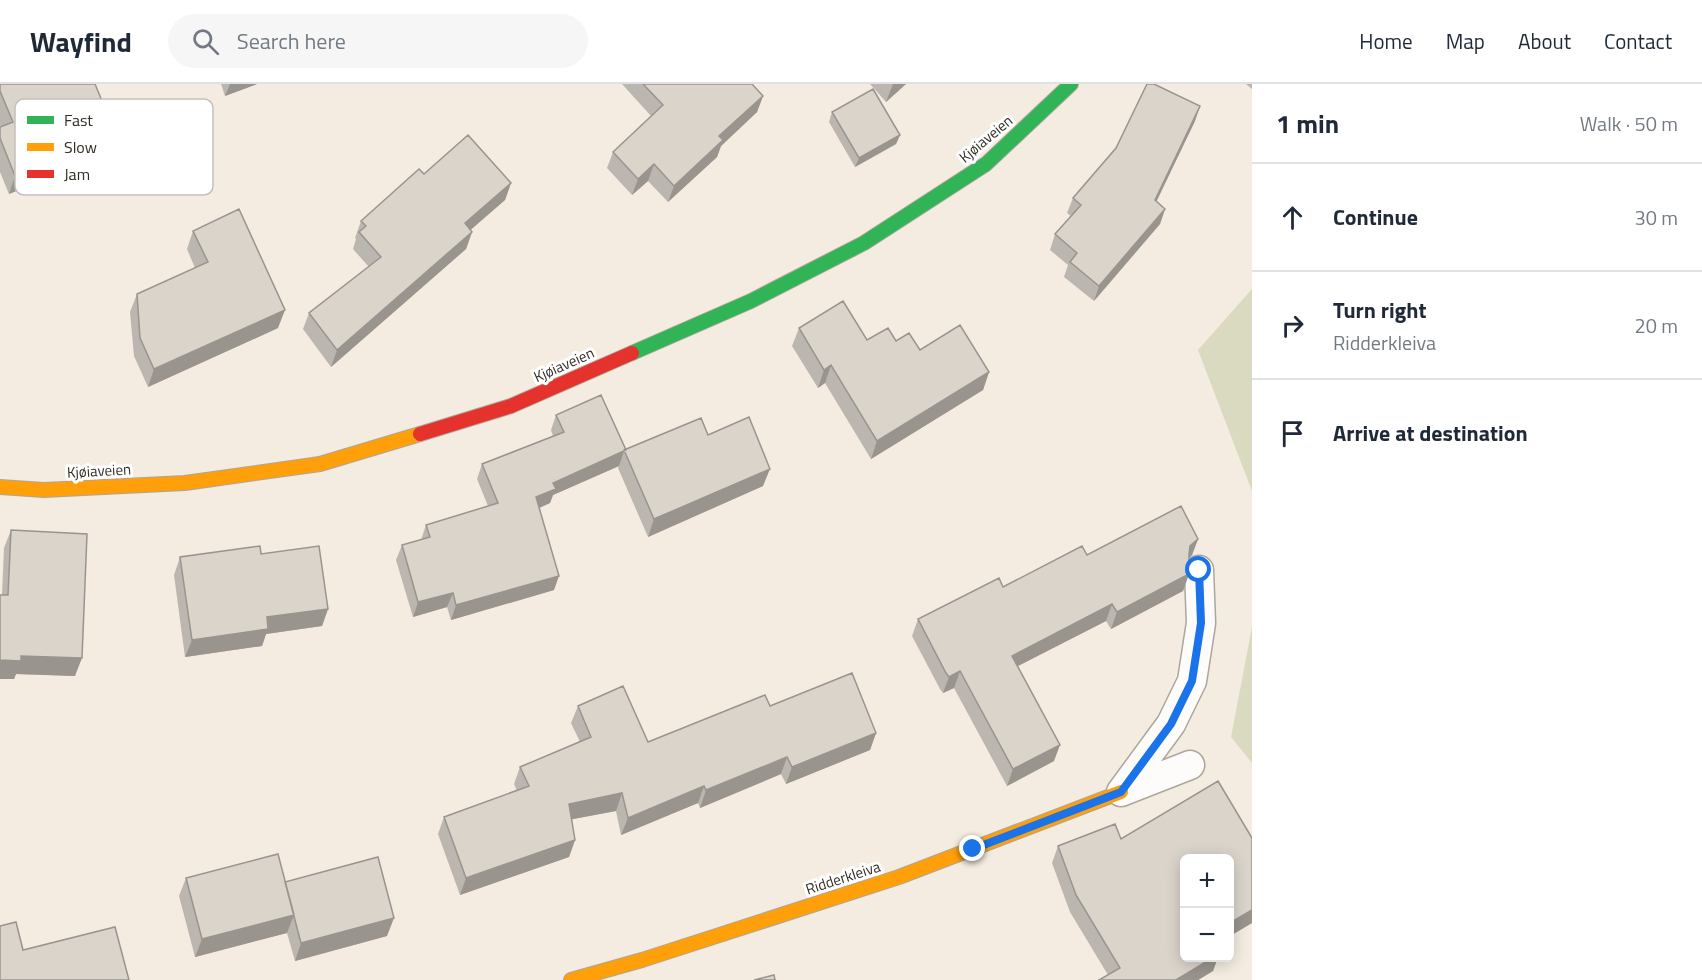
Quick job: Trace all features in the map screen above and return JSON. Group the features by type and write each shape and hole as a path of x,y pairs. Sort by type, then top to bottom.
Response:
{"street":[{"name":"Kjøiaveien","path":"0,487 44,490 185,483 320,464 511,406 751,301 864,243 986,164 1071,84"},
{"name":"Ridderkleiva","path":"571,980 642,960 899,877 1121,792"}],"lane":[{"path":"1121,792 1171,724 1192,681 1201,623 1199,570"},
{"path":"1121,792 1190,765"}],"green space":[{"path":"1252,289 1252,491 1198,350"},
{"path":"1252,627 1252,763 1231,737"}],"building":[{"path":"0,84 95,84 101,99 15,99 15,176 0,138 0,127 13,122 0,91"},
{"path":"643,84 752,84 763,96 719,136 723,140 674,186 654,164 638,179 613,152 663,105"},
{"path":"1147,84 1154,84 1200,106 1155,200 1165,209 1099,286 1070,262 1077,253 1055,234 1081,205 1073,198 1116,148"},
{"path":"873,89 900,135 859,158 832,112"},
{"path":"468,135 511,183 465,223 472,232 337,350 309,313 381,257 359,232 366,226 361,221 419,169 424,174"},
{"path":"239,209 285,310 154,369 140,338 137,294 208,262 193,231"},
{"path":"843,301 867,340 888,328 896,341 909,333 920,350 960,325 989,372 877,441 831,365 824,370 799,328"},
{"path":"601,395 626,450 553,483 556,489 536,497 559,576 456,605 453,593 418,602 402,545 430,537 426,525 498,503 482,464 564,432 556,415"},
{"path":"749,417 770,469 654,519 624,450 701,418 708,435"},
{"path":"1181,506 1198,539 1190,546 1189,574 1117,612 1112,604 1012,656 1060,745 1013,769 960,671 949,677 918,619 999,578 1003,587 1082,546 1087,555"},
{"path":"11,530 87,534 82,658 21,656 21,661 0,660 0,595 8,595"},
{"path":"260,546 261,554 319,546 328,609 267,617 268,629 192,640 180,557"},
{"path":"852,673 876,733 792,767 787,757 706,790 704,786 628,818 622,793 569,804 575,840 466,878 444,817 529,786 520,767 591,737 578,706 623,686 648,742 765,695 770,706"},
{"path":"1218,781 1252,838 1252,910 1234,921 1234,854 1180,854 1180,962 1206,962 1176,980 1099,980 1120,968 1076,895 1058,846 1115,824 1121,839"},
{"path":"278,854 294,915 202,939 186,878"},
{"path":"378,857 394,918 301,943 285,882"},
{"path":"16,922 23,950 115,927 129,980 0,980 0,926"},
{"path":"774,975 775,980 754,980"}],"traffic: fast":[{"path":"632,353 751,301 864,243 986,164 1071,84"}],"traffic: slow":[{"path":"0,487 44,490 185,483 320,464 420,434"},
{"path":"571,980 642,960 899,877 1121,792"}],"traffic: jam":[{"path":"420,434 511,406 632,353"}],"route":[{"path":"973,849 1121,792 1171,724 1192,681 1201,623 1199,570"}]}
